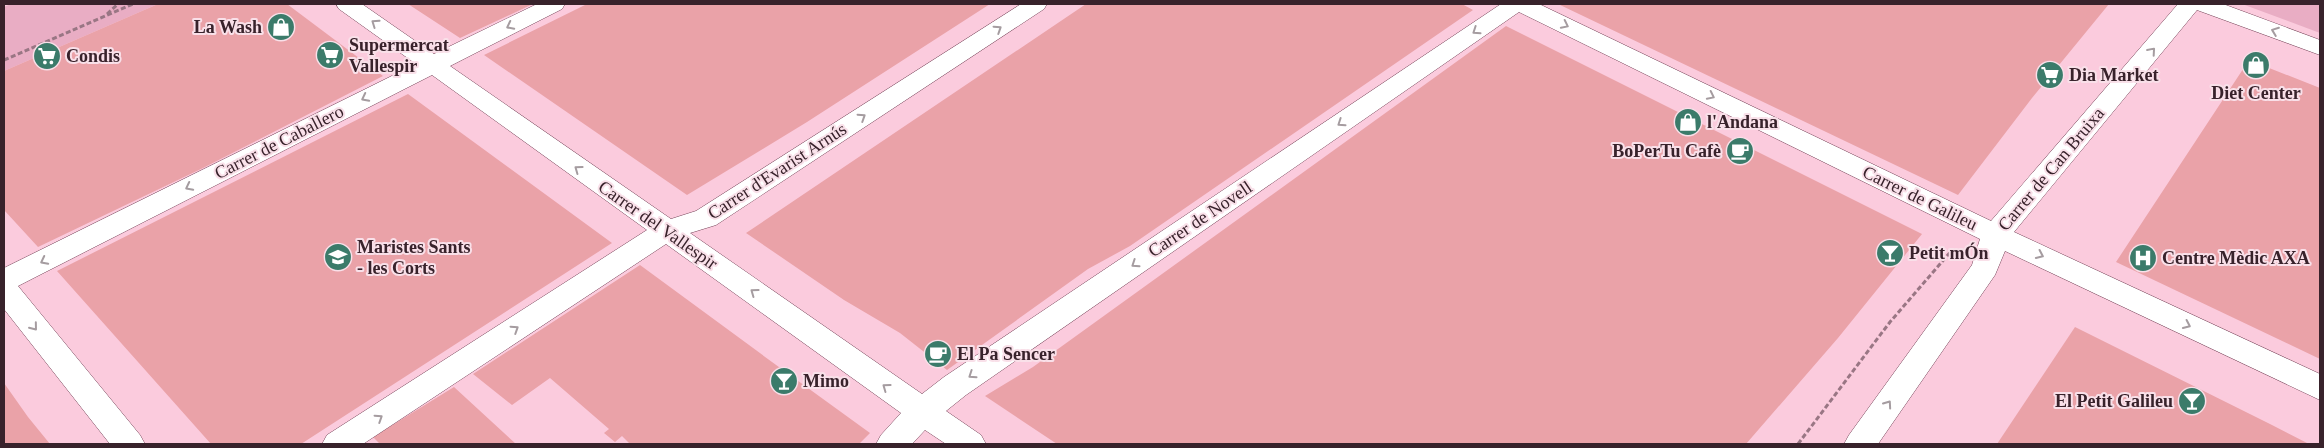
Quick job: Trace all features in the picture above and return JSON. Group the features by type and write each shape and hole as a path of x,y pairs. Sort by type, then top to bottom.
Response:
{"street":[{"name":"Carrer del Vallespir","path":"347,4 922,412 970,444"},
{"name":"Carrer de Caballero","path":"4,280 554,4"},
{"name":"Carrer d'Evarist Arnús","path":"338,444 666,231 706,218 1036,4"},
{"name":"Carrer de Novell","path":"892,444 922,412 955,386 1516,4"},
{"name":"Carrer de Galileu","path":"1522,4 1996,234 2320,388"},
{"name":"Carrer de Can Bruixa","path":"1860,444 1985,268 1996,234 2190,4"},
{"path":"2203,4 2320,48"},
{"path":"4,289 129,444"}],"path":[{"path":"104,16 118,4"},
{"path":"4,60 133,4"},
{"path":"1798,444 1890,322 1957,244"}],"shaded area":[{"path":"11,4 158,4 4,71 4,7"},
{"path":"2242,4 2320,4 2320,33"}],"building":[{"path":"158,4 287,4 383,76 203,168 38,247 4,210 4,71"},
{"path":"408,4 533,4 460,38"},
{"path":"587,4 990,4 807,122 687,195 484,55"},
{"path":"1086,4 1462,4 1473,10 1130,246 1088,269 947,370 900,333 844,300 746,233"},
{"path":"1558,4 2109,4 2032,98 1958,195"},
{"path":"1506,26 1922,234 1838,338 1746,444 1057,444 985,396 1033,367"},
{"path":"2249,60 2320,88 2320,359 2116,262"},
{"name":"Maristes Sants - les Corts","path":"408,94 612,243 301,444 211,444 57,271"},
{"path":"640,265 870,433 859,444 630,444 622,436 615,442 604,433 609,429 550,378 512,405 473,374"},
{"path":"2075,327 2270,424 2309,444 1997,444"},
{"path":"4,383 28,417 50,444 4,444"},
{"path":"454,387 516,444 380,444 373,437"}],"place":[{"name":"La Wash","path":"281,27"},
{"name":"Supermercat Vallespir","path":"330,55"},
{"name":"Condis","path":"47,56"},
{"name":"Diet Center","path":"2256,65"},
{"name":"Dia Market","path":"2050,75"},
{"name":"l'Andana","path":"1688,122"},
{"name":"BoPerTu Cafè","path":"1740,151"},
{"name":"Petit mÓn","path":"1890,253"},
{"name":"Maristes Sants - les Corts","path":"338,257"},
{"name":"Centre Mèdic AXA","path":"2143,258"},
{"name":"El Pa Sencer","path":"938,354"},
{"name":"Mimo","path":"784,381"},
{"name":"El Petit Galileu","path":"2192,401"}]}
